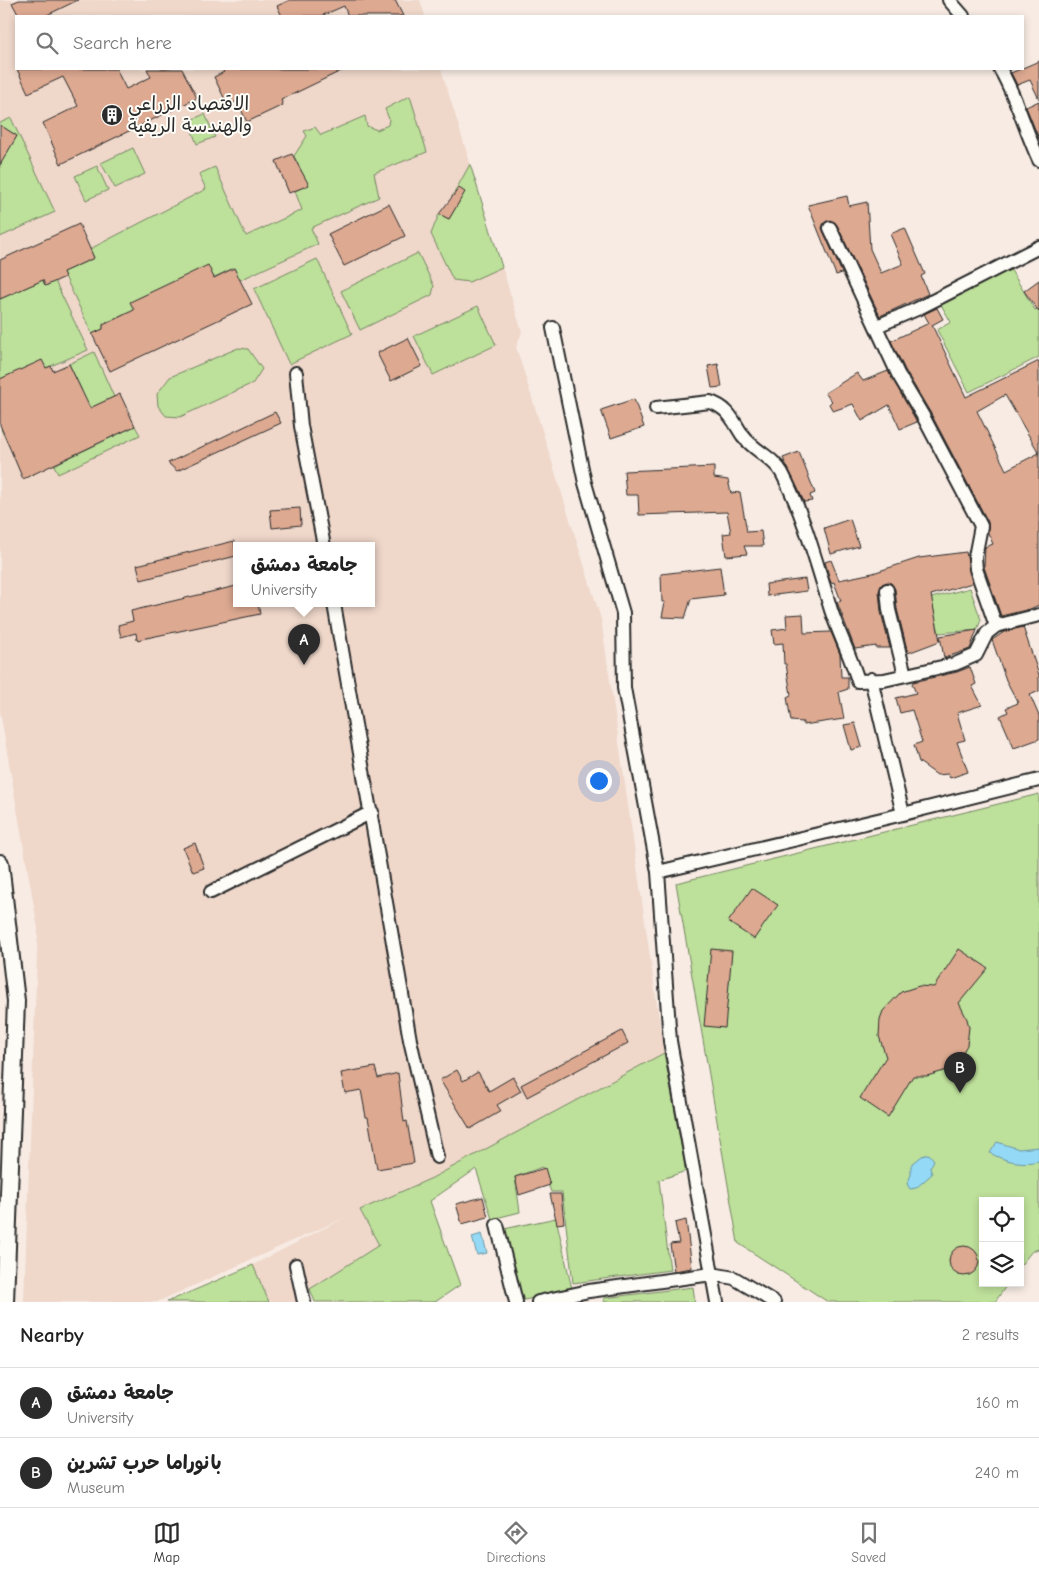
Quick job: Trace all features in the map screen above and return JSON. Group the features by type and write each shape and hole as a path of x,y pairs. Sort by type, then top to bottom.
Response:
{"street":[{"path":"949,0 962,15"},
{"path":"1001,70 1017,102 1039,160"},
{"path":"830,228 898,374 923,416 981,526 975,557 976,569 996,626"},
{"path":"877,326 917,309 1039,247"},
{"path":"553,328 585,483 623,613 624,688 658,872 670,1041 717,1302"},
{"path":"296,373 301,426 323,542"},
{"path":"656,408 710,402 717,404 731,415 744,437 773,461 782,473 794,501 831,612 858,681 884,680 955,664 976,655 987,633 996,626 1039,615"},
{"path":"886,590 905,675"},
{"path":"335,607 372,812 410,1040 437,1157"},
{"path":"871,679 904,814"},
{"path":"658,872 1039,780"},
{"path":"211,892 372,812"},
{"path":"0,863 16,1001 5,1302"},
{"path":"497,1225 516,1302"},
{"path":"296,1264 304,1302"},
{"path":"538,1302 589,1292 712,1274 734,1278 774,1302"}],"shaded area":[{"path":"0,0 420,0 425,15 15,15 15,70 441,70 522,332 516,347 601,619 664,1053 432,1178 360,1210 379,1245 310,1289 304,1302 269,1302 253,1265 346,1217 157,1302 24,1302 38,929 0,711"}],"green space":[{"path":"410,96 427,152 374,173 379,197 311,228 318,244 240,280 234,268 136,313 128,313 103,324 103,329 92,334 63,272 94,258 90,249 206,189 199,174 215,167 246,236 302,210 295,191 308,185 294,156 307,136 304,131 315,127 321,135 365,116 367,126 377,130 388,125 389,119 385,109"},
{"path":"205,114 215,137 197,144 188,121"},
{"path":"11,118 55,212 0,237 0,153 5,156 17,136 0,125 0,123"},
{"path":"133,148 145,174 115,188 101,163"},
{"path":"470,164 502,267 469,282 453,280 431,234 439,214 449,219 459,202 452,197"},
{"path":"97,166 108,190 86,200 75,176"},
{"path":"418,253 434,286 432,295 360,330 341,291"},
{"path":"317,259 352,334 289,364 254,289"},
{"path":"1009,267 1035,310 1039,308 1039,357 969,392 937,330 951,322 940,303"},
{"path":"43,280 46,286 55,281 88,350 46,368 0,379 0,299"},
{"path":"478,306 496,345 433,375 414,336"},
{"path":"238,348 248,349 262,369 253,383 180,417 166,416 158,406 157,394 170,377"},
{"path":"94,352 114,397 9,446 1,429 82,391 69,364"},
{"path":"135,426 140,435 58,474 54,465"},
{"path":"970,588 981,620 977,630 939,633 931,598"},
{"path":"1039,794 1039,1249 1032,1251 1024,1261 1024,1197 979,1197 979,1287 1005,1287 995,1302 828,1302 738,1243 676,883"},
{"path":"664,1053 686,1171 659,1180 670,1270 573,1283 562,1192 551,1192 542,1167 515,1177 520,1212 492,1219 476,1169 430,1201 460,1285 435,1302 315,1302 310,1289 379,1245 360,1210 432,1178"},
{"path":"556,1218 572,1289 520,1301 504,1229"},
{"path":"253,1265 269,1302 167,1302"},
{"path":"693,1287 695,1302 604,1302 604,1298"}],"water":[{"path":"997,1142 1019,1149 1039,1147 1039,1161 1020,1162 995,1156 990,1153"},
{"path":"929,1154 934,1160 930,1168 932,1174 916,1188 910,1189 907,1184 911,1175 911,1165 922,1156"},
{"path":"482,1234 487,1253 477,1255 472,1237"}],"building":[{"path":"19,0 78,0 47,15 18,15 12,3"},
{"path":"290,0 395,0 402,15 348,15 344,6 323,15 282,15 277,6"},
{"path":"1039,61 1039,99 1030,80 1017,85 1011,73 1024,70 1024,67"},
{"name":"الاقتصاد الزراعي والهندسة الريفية","path":"17,70 116,70 126,89 151,77 148,70 183,70 197,98 61,164 43,123 78,106 63,77 28,93"},
{"path":"223,70 343,70 281,100 283,105 247,122 237,101 228,106 214,77 224,72"},
{"path":"1039,101 1039,139 1026,107"},
{"path":"0,125 17,136 0,165"},
{"path":"292,154 309,185 289,193 276,161"},
{"path":"459,188 465,192 449,219 439,214"},
{"path":"847,196 849,206 867,202 870,249 881,273 903,264 890,234 905,228 925,274 921,276 928,294 880,316 837,225 830,220 824,223 822,228 842,273 836,275 808,205"},
{"path":"389,204 405,236 344,266 328,234"},
{"path":"79,224 94,258 63,272 65,277 45,286 43,280 0,299 0,260"},
{"path":"208,265 214,278 234,268 252,304 110,371 92,334 103,329 103,325 134,310 130,302"},
{"path":"1039,280 1039,312 1024,291"},
{"path":"937,308 943,319 932,325 966,397 1039,361 1039,453 1039,605 1030,609 1001,616 984,567 985,547 993,544 988,533 988,522 891,341 929,323 924,314","holes":["1005,395 1039,453 1006,470 977,411"]},
{"path":"408,338 422,366 391,381 377,353"},
{"path":"42,360 46,368 51,366 53,371 69,364 90,408 120,394 135,426 23,479 0,425 0,379"},
{"path":"718,364 722,387 712,388 708,366"},
{"path":"888,371 917,422 900,429 889,405 862,421 853,404 833,411 829,404 832,401 825,393 857,373 863,381"},
{"path":"634,399 644,427 611,438 601,410"},
{"path":"275,412 281,423 177,471 168,463"},
{"path":"799,452 815,493 810,495 812,501 804,502 783,458"},
{"path":"714,467 714,478 728,480 731,493 740,492 747,532 761,531 763,546 744,546 747,554 726,556 723,534 731,533 727,512 639,515 638,495 626,495 624,471"},
{"path":"300,508 301,525 272,528 270,510"},
{"path":"850,519 859,546 831,554 824,528"},
{"path":"234,541 233,557 141,580 137,565"},
{"path":"966,552 972,583 931,595 940,641 908,653 897,609 895,589 891,583 887,582 882,584 879,591 881,612 890,648 876,648 876,646 855,649 837,602 841,601 834,582 831,583 825,562 831,560 839,580 873,573 919,558"},
{"path":"720,567 724,595 691,599 685,618 662,617 665,602 662,602 661,574"},
{"path":"805,579 807,591 767,596 766,584"},
{"path":"233,587 233,607 259,607 260,614 137,640 136,633 121,637 118,625 133,621 131,611"},
{"path":"803,614 804,633 831,632 840,654 841,677 848,677 848,689 839,692 844,719 803,725 803,722 791,721 787,697 791,695 786,664 784,664 783,643 774,644 772,630 787,628 786,615"},
{"path":"1023,627 1039,675 1039,691 1030,695 1039,716 1039,739 1014,748 1000,716 1008,712 1006,708 1018,703 1006,680 992,640 1004,632"},
{"path":"977,630 970,649 944,658 940,636"},
{"path":"970,667 976,684 972,686 982,705 957,713 965,740 957,742 968,772 950,778 948,774 937,775 919,762 914,745 922,742 912,710 900,713 896,698 916,693 913,682 957,672"},
{"path":"855,723 862,747 851,750 844,725"},
{"path":"195,843 204,868 193,872 183,848"},
{"path":"752,888 778,905 754,939 728,922"},
{"path":"711,949 732,951 725,1028 704,1026"},
{"path":"959,949 988,968 959,1003 969,1027 967,1045 958,1061 944,1071 927,1076 913,1076 888,1117 860,1098 886,1057 879,1036 880,1019 883,1011 901,992 919,986 934,987"},
{"path":"622,1031 628,1043 527,1097 521,1085"},
{"path":"375,1067 378,1078 398,1073 404,1122 407,1121 414,1163 377,1169 368,1117 366,1117 361,1090 345,1093 341,1073"},
{"path":"457,1070 463,1081 478,1072 489,1091 513,1077 521,1091 497,1105 501,1111 470,1129 440,1080"},
{"path":"545,1168 550,1185 519,1195 515,1177"},
{"path":"550,1194 561,1194 564,1223 557,1224"},
{"path":"483,1197 488,1217 462,1224 456,1204"},
{"path":"686,1220 692,1268 674,1271 670,1244 679,1243 675,1223"},
{"path":"958,1247 970,1247 978,1255 978,1267 970,1275 958,1275 950,1267 950,1255"}],"place":[{"name":"الاقتصاد الزراعي والهندسة الريفية","path":"112,115"},
{"name":"جامعة دمشق","path":"304,665"},
{"name":"بانوراما حرب تشرين","path":"960,1093"}]}
